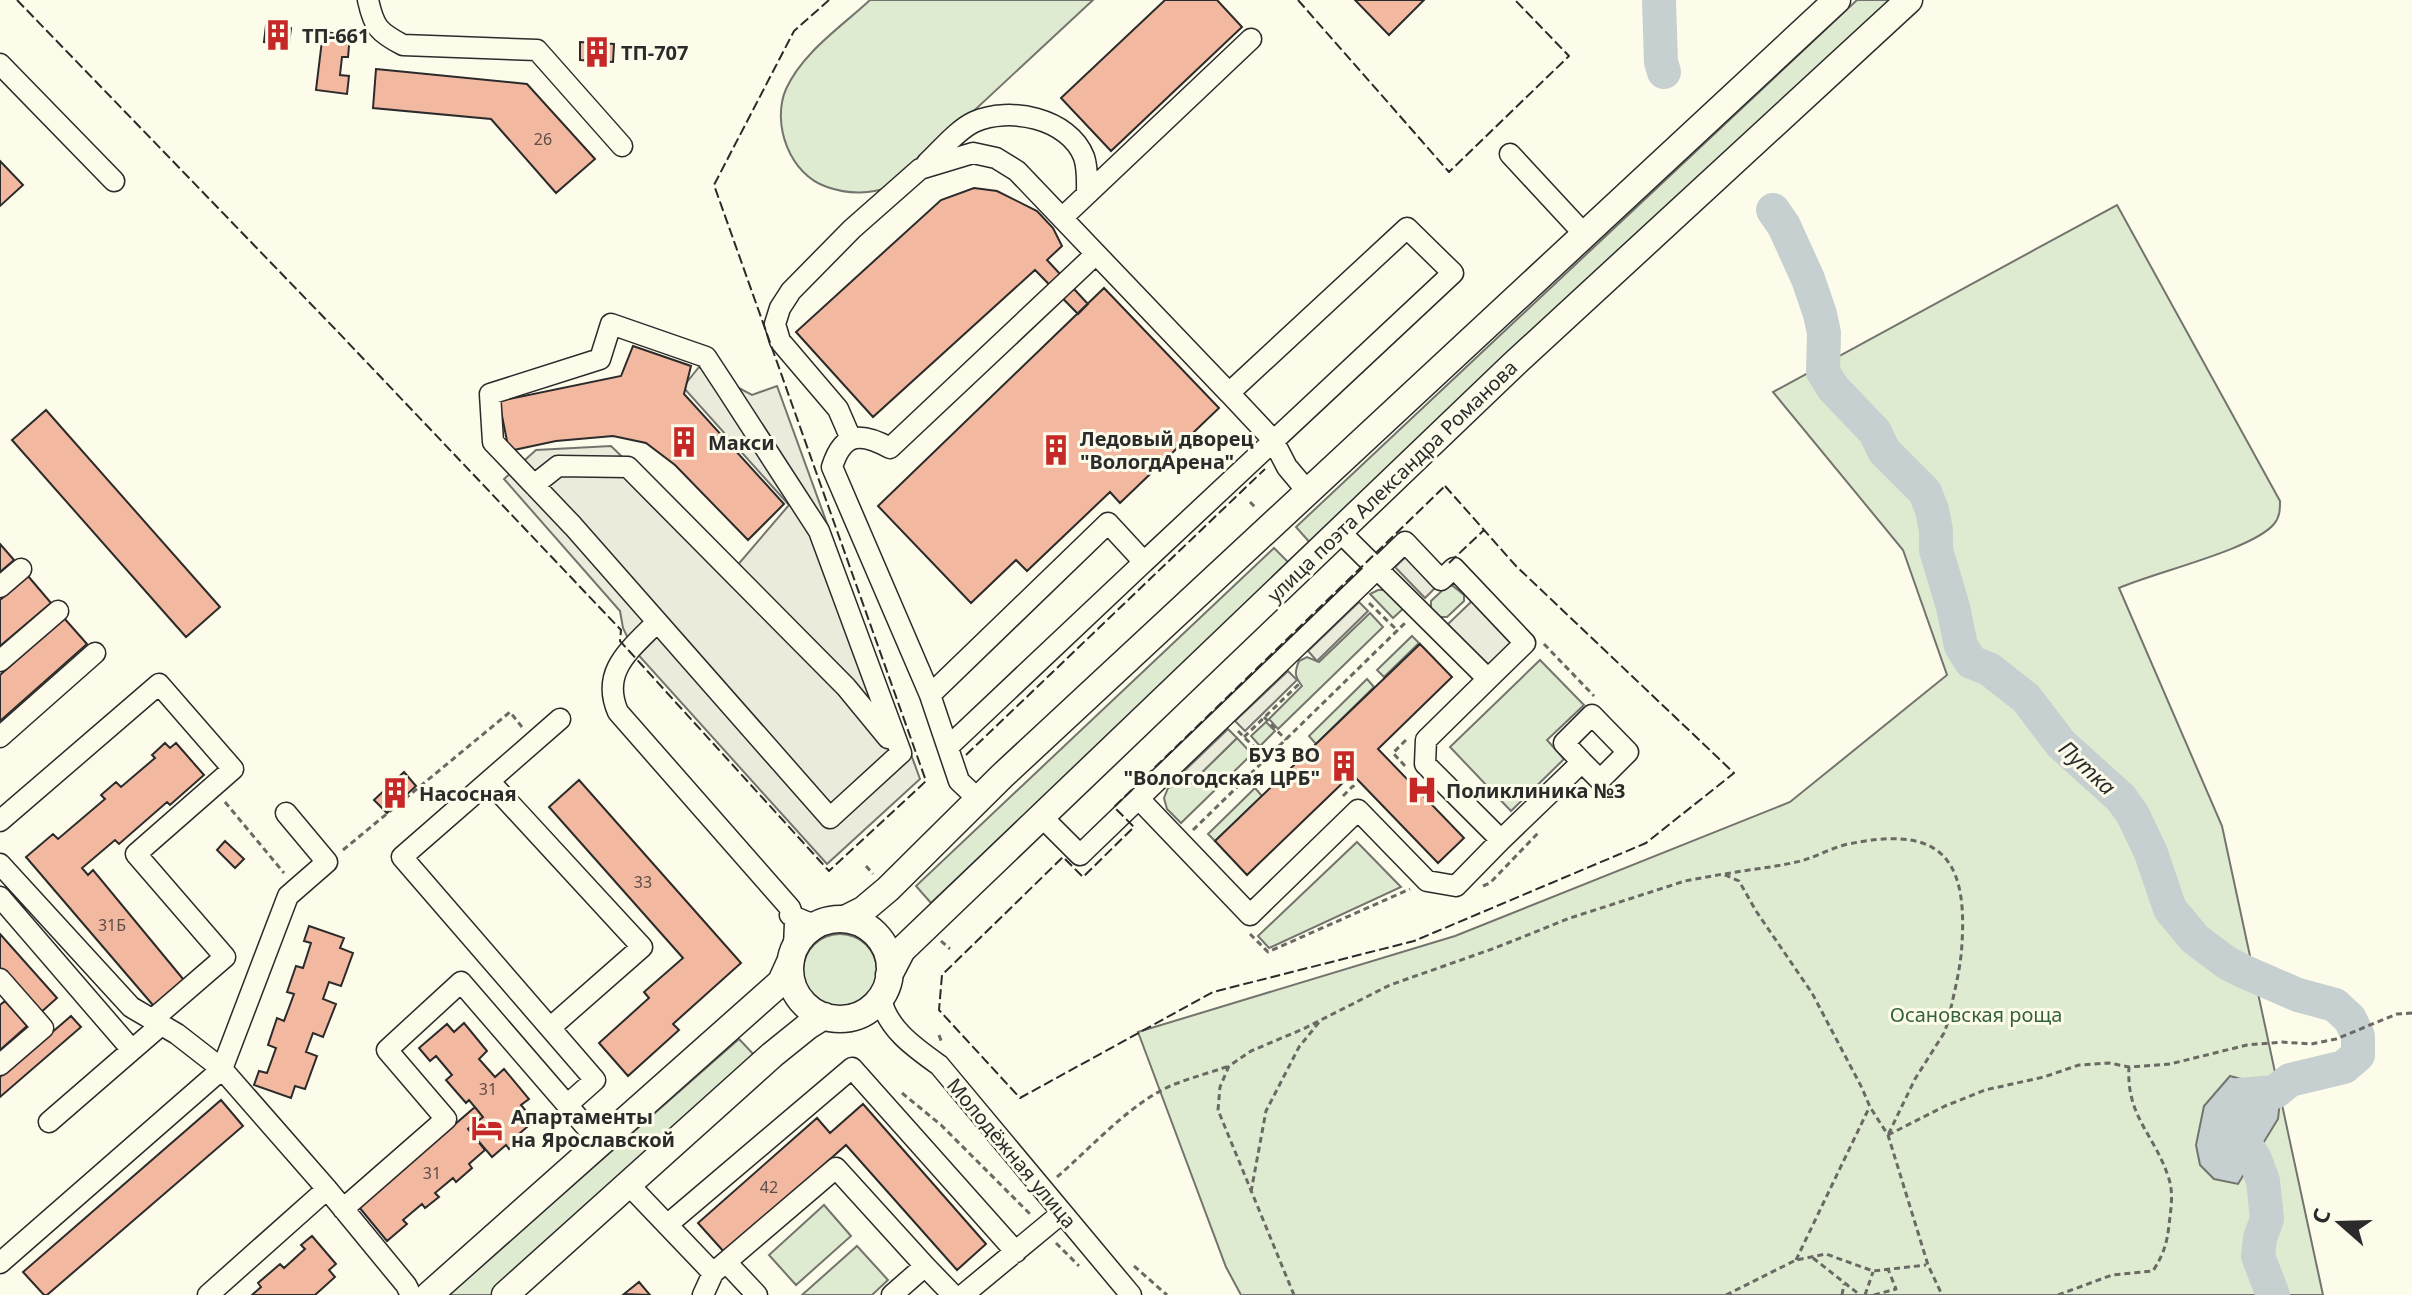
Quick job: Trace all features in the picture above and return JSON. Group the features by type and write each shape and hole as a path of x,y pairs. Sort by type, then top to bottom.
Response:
{"main road":[{"path":"429,1295 781,982 806,932 863,910 888,889 978,799 1837,0"},
{"name":"улица поэта Александра Романова","path":"880,1000 902,950 926,926 1513,365 1909,0"},
{"path":"792,955 790,970 795,990 807,1006 824,1016 840,1019 880,1000 887,953 882,942 866,927 834,920"},
{"path":"505,1295 772,1055 824,1016"}],"street":[{"path":"368,0 374,23 385,36 403,45 537,50 622,146"},
{"path":"1062,218 1251,39"},
{"path":"0,64 114,181"},
{"path":"851,439 838,409 780,341 775,324 780,308 791,291 852,229 969,124 985,117 1022,117 1051,124 1064,131 1083,154 1087,168 1087,194"},
{"path":"920,169 973,153 996,158 1017,171 1273,440 1287,467 1308,492"},
{"path":"1510,154 1585,235"},
{"path":"948,747 1453,273 1407,228 1229,393"},
{"path":"978,799 959,781 930,695 832,467 838,450 851,439 869,436 890,448 1096,254"},
{"path":"611,324 706,357 819,531 901,753 830,818 493,442 490,394 600,359 611,324"},
{"path":"534,485 558,466 628,467 846,687 901,753"},
{"path":"930,695 1108,523 1144,562"},
{"path":"1339,531 1488,679"},
{"path":"1041,816 1080,855 1405,542 1441,580 1454,568 1525,643 1426,740 1425,764 1501,840"},
{"path":"0,587 21,569"},
{"path":"0,661 58,611"},
{"path":"657,622 619,662 612,692 618,712 790,908 795,922 792,955"},
{"path":"0,737 95,653"},
{"path":"0,821 159,684 233,769 136,854 225,957 132,1050 49,1122"},
{"path":"560,719 402,857 595,1080 567,1105"},
{"path":"1139,799 1250,915 1358,810 1427,881 1456,886 1582,762"},
{"path":"489,781 642,947 551,1027"},
{"path":"0,1263 222,1069 288,896 327,862 286,813"},
{"path":"0,864 131,1007 222,1069 327,1189 411,1295"},
{"path":"0,897 132,1050"},
{"path":"790,915 809,923 834,920"},
{"path":"343,1209 446,1119 387,1050 461,982 600,1143"},
{"path":"0,1065 43,1028 2,987"},
{"name":"Молодёжная улица","path":"880,1000 918,1051 939,1065 1131,1295"},
{"path":"667,1225 852,1068 1016,1252"},
{"path":"703,1295 720,1268 836,1168 953,1295"},
{"path":"629,1185 667,1225 757,1295"},
{"path":"208,1295 327,1189"},
{"path":"963,1295 1062,1213"},
{"path":"892,1295 925,1266"}],"path":[{"path":"1356,590 1398,631"},
{"path":"1180,843 1409,620"},
{"path":"1543,643 1594,696"},
{"path":"1244,737 1300,683"},
{"path":"327,862 510,712 534,741"},
{"path":"1225,717 1266,759"},
{"path":"1264,717 1286,740"},
{"path":"1414,732 1393,753 1414,775"},
{"path":"1342,796 1353,786 1364,797"},
{"path":"212,787 297,888"},
{"path":"1479,888 1490,883 1545,826"},
{"path":"1051,1182 1112,1126 1173,1084 1229,1066 1251,1051 1390,985 1570,918 1685,881 1802,861 1844,845 1896,839 1932,845 1951,865 1961,891 1963,936 1944,1033 1902,1103 1888,1135"},
{"path":"866,866 888,889"},
{"path":"1723,874 1739,881 1812,993 1870,1107 1888,1135 1928,1265 1942,1295"},
{"path":"1243,926 1268,952 1412,888 1402,879"},
{"path":"926,926 950,949"},
{"path":"1888,1135 1985,1090 2079,1065 2109,1063 2129,1067 2170,1064 2247,1045 2282,1042 2311,1044 2336,1039 2397,1014 2412,1013"},
{"path":"1251,1192 1266,1111 1299,1047 1321,1020"},
{"path":"1229,1066 1220,1087 1218,1110 1294,1295"},
{"path":"2058,1295 2112,1275 2153,1271 2168,1242 2172,1191 2164,1165 2131,1103 2129,1067"},
{"path":"897,1089 941,1125 1087,1273"},
{"path":"1796,1260 1870,1107"},
{"path":"1726,1295 1796,1260 1826,1254 1873,1271 1928,1265"},
{"path":"1813,1258 1862,1295 1873,1271"},
{"path":"1874,1295 1896,1289 1888,1269"},
{"path":"1842,1295 1844,1284"}],"green space":[{"path":"870,0 1093,0 893,186 868,192 835,190 814,181 794,160 783,132 782,103 786,89 802,63"},
{"path":"1857,0 1892,0 1312,545 1296,527"},
{"name":"Осановская роща","path":"2117,205 2280,501 2279,516 2274,524 2246,543 2119,588 2222,826 2323,1295 1241,1295 1226,1267 1138,1032 1455,936 1790,802 1947,675 1903,550 1773,392"},
{"path":"1274,548 1290,564 931,903 916,886"},
{"path":"1447,586 1453,586 1464,595 1464,601 1447,617 1440,617 1431,608 1431,601"},
{"path":"1387,590 1406,606 1393,618 1370,594"},
{"path":"1370,613 1383,627 1278,729 1269,719 1302,686 1296,675 1299,661 1307,657 1319,662"},
{"path":"1412,636 1419,643 1384,677 1377,670"},
{"path":"1540,660 1584,705 1547,740 1564,759 1511,811 1450,747"},
{"path":"1367,679 1374,687 1316,744 1309,736"},
{"path":"1266,722 1275,731 1260,746 1251,736"},
{"path":"1237,738 1252,754 1181,823 1167,809 1164,798 1168,788 1178,784 1187,787"},
{"path":"1255,788 1262,796 1215,841 1208,834"},
{"path":"1357,842 1401,887 1269,948 1258,936"},
{"path":"840,934 861,940 871,950 877,971 871,992 861,1002 840,1008 819,1002 809,992 803,971 809,950 819,940"},
{"path":"739,1039 757,1058 492,1295 448,1295"},
{"path":"824,1205 851,1236 796,1285 769,1255"},
{"path":"857,1246 888,1280 872,1295 802,1295"}],"shaded area":[{"path":"699,367 752,395 777,386 920,779 827,864 633,649 623,628 620,611 504,479 536,450 611,446 736,567 789,505 683,387"},
{"path":"1409,554 1439,584 1425,598 1395,567"},
{"path":"1472,601 1514,643 1489,668 1447,625"},
{"path":"1359,602 1368,611 1317,661 1308,651"},
{"path":"1288,671 1297,680 1245,731 1235,721"},
{"path":"1228,729 1237,738 1187,787 1178,777"},
{"path":"2230,1076 2267,1086 2280,1101 2278,1119 2238,1184 2214,1179 2200,1165 2196,1145 2204,1106"}],"building":[{"path":"1165,0 1217,0 1242,27 1111,151 1061,98"},
{"path":"1355,0 1424,0 1389,35"},
{"name":"ТП-661","path":"266,25 291,28 289,44 264,42"},
{"path":"323,32 350,35 348,57 342,57 340,75 349,76 347,94 316,90"},
{"name":"ТП-707","path":"580,42 614,44 613,62 580,60"},
{"path":"376,69 527,84 595,159 556,193 491,119 373,108"},
{"path":"0,161 23,185 0,206"},
{"path":"974,188 997,191 1037,211 1053,228 1062,246 1047,260 1088,304 1078,314 1035,270 873,417 796,332 941,200"},
{"name":"Ледовый дворец \"ВологдАрена\"","path":"1104,288 1219,408 1120,503 1110,492 1027,571 1016,560 971,603 878,506"},
{"name":"Макси","path":"633,346 691,366 684,394 784,504 748,540 675,465 646,443 613,436 556,441 509,451 499,401 621,376"},
{"path":"46,410 220,607 186,637 12,440"},
{"path":"0,544 14,560 0,572"},
{"path":"28,576 51,603 0,646 0,600"},
{"path":"64,618 87,644 0,721 0,675"},
{"name":"БУЗ ВО \"Вологодская ЦРБ\"","path":"1420,644 1452,677 1378,749 1464,838 1438,863 1352,774 1247,875 1215,841"},
{"path":"165,743 170,748 176,743 204,775 119,844 115,840 82,868 88,875 93,870 188,985 158,1011 26,857 53,834 58,839 105,799 101,795 116,782 121,787 155,758 152,755"},
{"name":"Насосная","path":"404,772 416,786 387,813 374,800"},
{"path":"579,780 741,963 673,1024 679,1030 628,1076 599,1043 649,998 644,992 683,958 549,807"},
{"path":"225,841 244,859 235,868 217,850"},
{"path":"309,926 344,938 340,948 353,953 341,986 329,982 323,999 336,1004 323,1037 313,1033 306,1052 317,1056 305,1089 295,1086 291,1098 254,1085 259,1071 267,1073 276,1048 268,1045 277,1018 284,1021 294,994 287,992 296,966 303,968 311,943 304,941"},
{"path":"0,934 57,998 39,1014 0,970"},
{"path":"5,1001 27,1026 0,1050 0,1005"},
{"path":"71,1016 81,1027 0,1097 0,1077"},
{"path":"464,1023 487,1051 479,1059 495,1077 504,1069 529,1099 521,1105 534,1121 519,1134 523,1137 509,1149 506,1145 492,1157 468,1129 483,1117 446,1080 452,1075 436,1056 430,1061 419,1048 447,1024 454,1032"},
{"path":"221,1100 243,1126 44,1295 23,1272"},
{"path":"863,1104 986,1244 957,1270 846,1145 725,1253 698,1223 817,1118 830,1133"},
{"path":"475,1107 483,1117 468,1129 485,1150 469,1164 472,1168 456,1182 453,1178 435,1193 439,1197 425,1208 422,1204 403,1220 407,1224 387,1241 359,1207"},
{"path":"312,1236 336,1264 329,1270 335,1277 315,1295 252,1295 261,1287 258,1283 280,1264 284,1268 305,1249 301,1245"},
{"path":"639,1282 650,1295 624,1294"}],"waterway":[{"name":"Путка","path":"1659,0 1664,72"},
{"name":"Путка","path":"1773,210 1784,226 1808,279 1820,314 1824,333 1823,372 1833,388 1875,432 1884,451 1925,492 1932,510 1936,550 1961,646 1971,662 1989,669 2026,698 2061,744 2121,798 2151,853 2170,909 2195,939 2227,963 2245,972 2298,995 2335,1005 2350,1019 2358,1036 2358,1055 2344,1067 2290,1080 2275,1092 2239,1095 2230,1112 2235,1129 2255,1159 2263,1181 2267,1219 2258,1256 2273,1295"}],"fence":[{"path":"17,0 621,630 620,641 829,871 926,781 714,185 794,31 829,0"},
{"path":"1298,0 1449,172 1569,56 1515,0"},
{"path":"966,755 1265,469"},
{"path":"1445,486 1516,566 1734,773 1646,843 1414,941 1213,992 1020,1098 939,1010 942,975 1063,857 1083,877 1134,827 1114,807 1445,486"},
{"path":"1449,563 1484,530"}],"place":[{"name":"ТП-661","path":"278,35"},
{"name":"ТП-707","path":"597,52"},
{"name":"Макси","path":"684,442"},
{"name":"Ледовый дворец \"ВологдАрена\"","path":"1056,450"},
{"name":"БУЗ ВО \"Вологодская ЦРБ\"","path":"1344,766"},
{"name":"Поликлиника №3","path":"1422,790"},
{"name":"Насосная","path":"395,793"},
{"name":"Апартаменты на Ярославской","path":"487,1128"}]}
